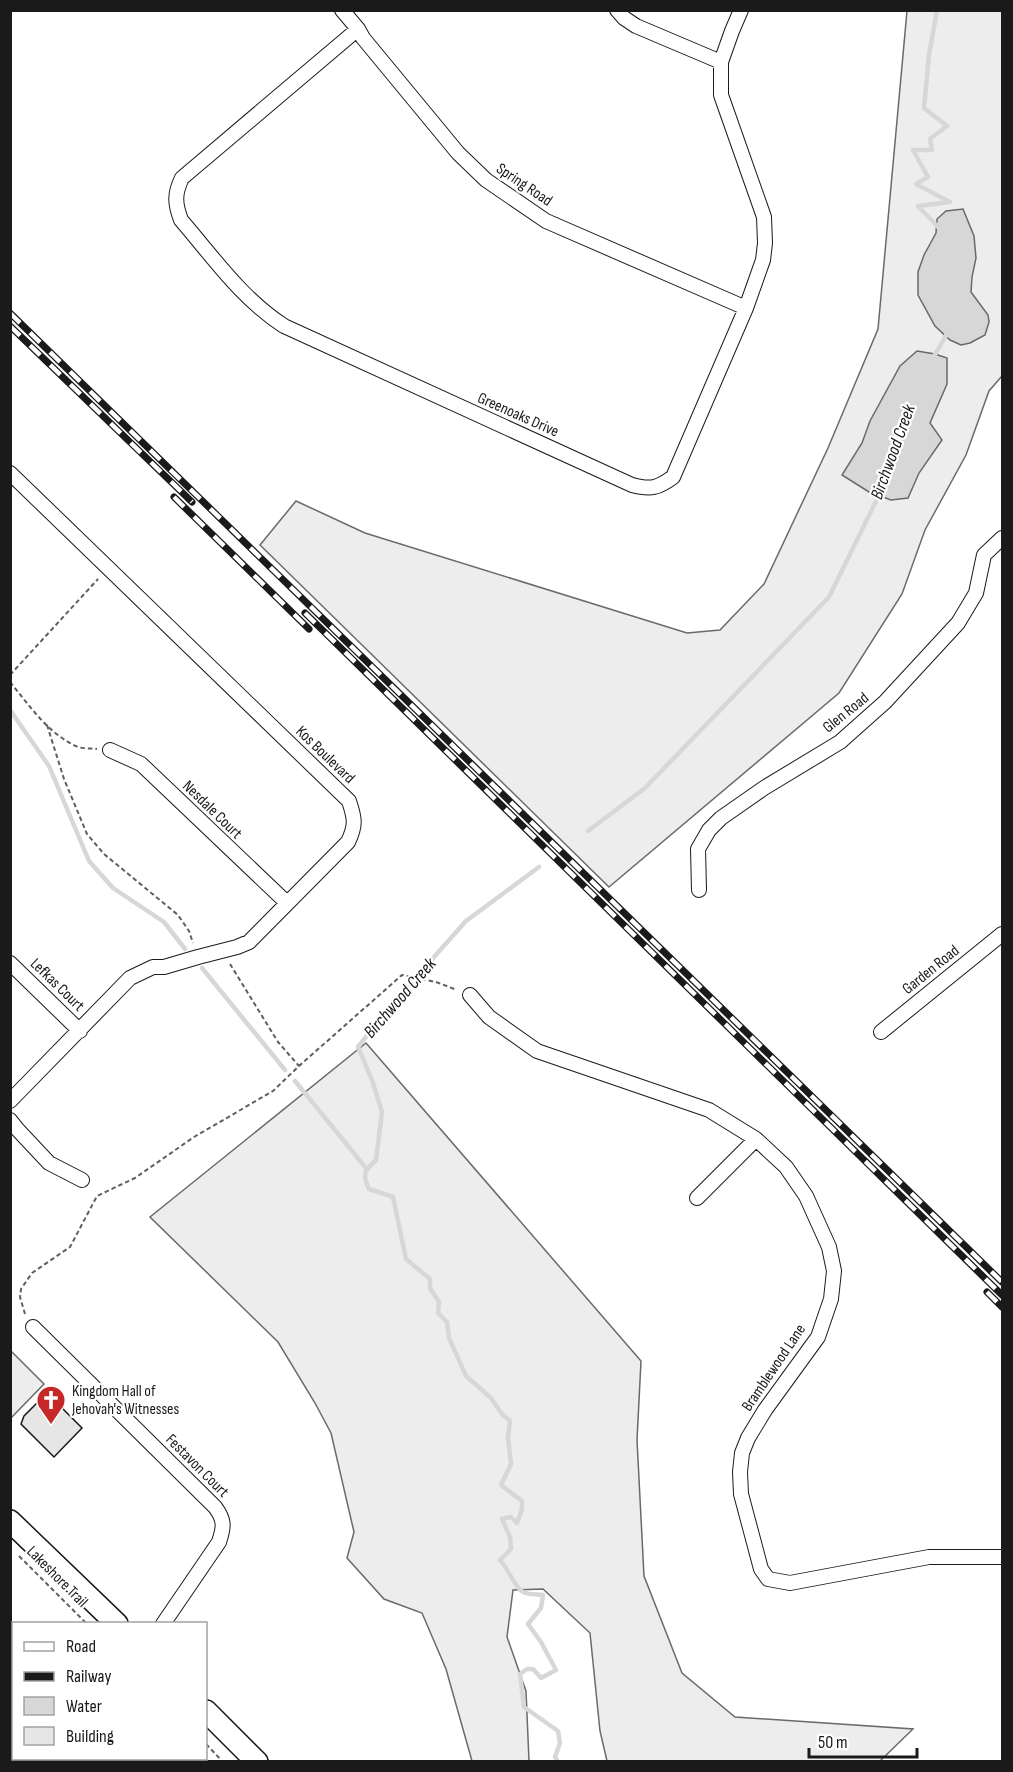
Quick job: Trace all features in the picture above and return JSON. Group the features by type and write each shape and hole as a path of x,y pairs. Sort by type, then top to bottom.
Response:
{"main road":[{"path":"10,1521 108,1621"},
{"path":"207,1712 257,1761"}],"street":[{"name":"Spring Road","path":"342,10 458,153 486,180 546,220 746,308"},
{"path":"617,10 636,26 721,62"},
{"name":"Greenoaks Drive","path":"358,29 182,178 176,191 176,206 181,220 250,300 268,316 295,331 645,489 661,486 673,477 746,308 763,260 764,216 721,95 721,62 741,10"},
{"name":"Kos Boulevard","path":"10,473 349,801 355,821 354,830 348,842 249,942 222,951 153,967 130,978 10,1101"},
{"name":"Glen Road","path":"699,890 698,849 708,830 721,818 764,788 840,742 885,702 958,622 976,593 984,555 1002,538"},
{"name":"Nesdale Court","path":"110,750 141,764 286,903"},
{"name":"Garden Road","path":"881,1032 1002,934"},
{"name":"Lefkas Court","path":"10,963 80,1030"},
{"name":"Bramblewood Lane","path":"470,995 489,1017 537,1051 710,1110 756,1139 786,1167 806,1196 828,1247 834,1271 831,1299 818,1337 765,1410 748,1438 742,1453 740,1472 741,1494 761,1569 768,1579 790,1583 929,1557 1002,1557"},
{"path":"10,1120 49,1162 81,1180"},
{"path":"697,1198 756,1139"},
{"name":"Festavon Court","path":"33,1327 222,1516 223,1530 219,1542 164,1622"}],"path":[{"path":"11,673 108,568"},
{"path":"10,682 35,714 58,736 80,748 110,750"},
{"path":"47,725 64,779 87,834 104,854 178,915 189,931 198,957"},
{"path":"222,951 278,1042 298,1066"},
{"path":"33,1327 27,1318 20,1297 21,1289 32,1273 70,1247 97,1196 135,1178 194,1137 273,1091 298,1066 402,975 436,982 470,995"},
{"name":"Lakeshore Trail","path":"18,1556 86,1622"},
{"path":"207,1745 223,1761"}],"shaded area":[{"path":"907,11 1002,11 1002,376 989,391 966,455 925,530 902,594 839,693 609,887 260,545 296,501 365,533 687,633 720,630 764,584 828,448 878,329"},
{"path":"366,1043 641,1361 637,1440 644,1576 682,1673 735,1717 913,1729 880,1761 607,1761 600,1731 590,1633 543,1589 513,1590 507,1637 526,1691 529,1761 472,1761 446,1669 422,1613 384,1599 347,1558 354,1532 331,1433 315,1403 278,1342 150,1217"},
{"path":"10,1350 44,1384 11,1418 10,1418"}],"water":[{"path":"963,209 974,236 976,258 971,292 988,315 989,322 985,335 961,345 950,340 935,326 918,295 918,272 936,233 937,219 946,211"},
{"path":"917,351 947,358 947,384 930,423 942,440 919,473 908,498 891,500 869,492 842,475 862,443 870,421 900,366"}],"building":[{"name":"Kingdom Hall of Jehovah's Witnesses","path":"47,1393 82,1428 54,1457 21,1424 24,1416"}],"waterway":[{"name":"Birchwood Creek","path":"937,10 929,55 924,108 947,126 930,139 932,150 913,150 928,177 916,184 950,202 918,206 939,228"},
{"name":"Birchwood Creek","path":"933,358 948,332"},
{"name":"Birchwood Creek","path":"588,831 645,788 829,597 881,491"},
{"path":"10,710 49,766 89,861 113,888 164,922 185,949"},
{"name":"Birchwood Creek","path":"539,867 466,921 386,1011 358,1047 382,1112 376,1160 365,1173 369,1189 393,1197 406,1259 430,1279 430,1288 439,1302 438,1313 447,1322 449,1338 466,1376 491,1398 510,1421 508,1437 511,1464 501,1485 522,1501 522,1509 517,1523 511,1517 502,1519 510,1537 511,1549 500,1560 520,1590 528,1594 543,1595 541,1608 528,1624 556,1670 541,1678 533,1669 527,1669 520,1674 524,1707 558,1731 560,1743 555,1757 558,1762"},
{"path":"202,968 285,1070"},
{"path":"295,1081 366,1168"}],"railway":[{"path":"10,313 1002,1282"},
{"path":"10,326 192,502"},
{"path":"174,497 309,629"},
{"path":"305,613 1002,1295"},
{"path":"987,1292 1002,1307"}],"place":[{"name":"Kingdom Hall of Jehovah's Witnesses","path":"51,1426"}]}
